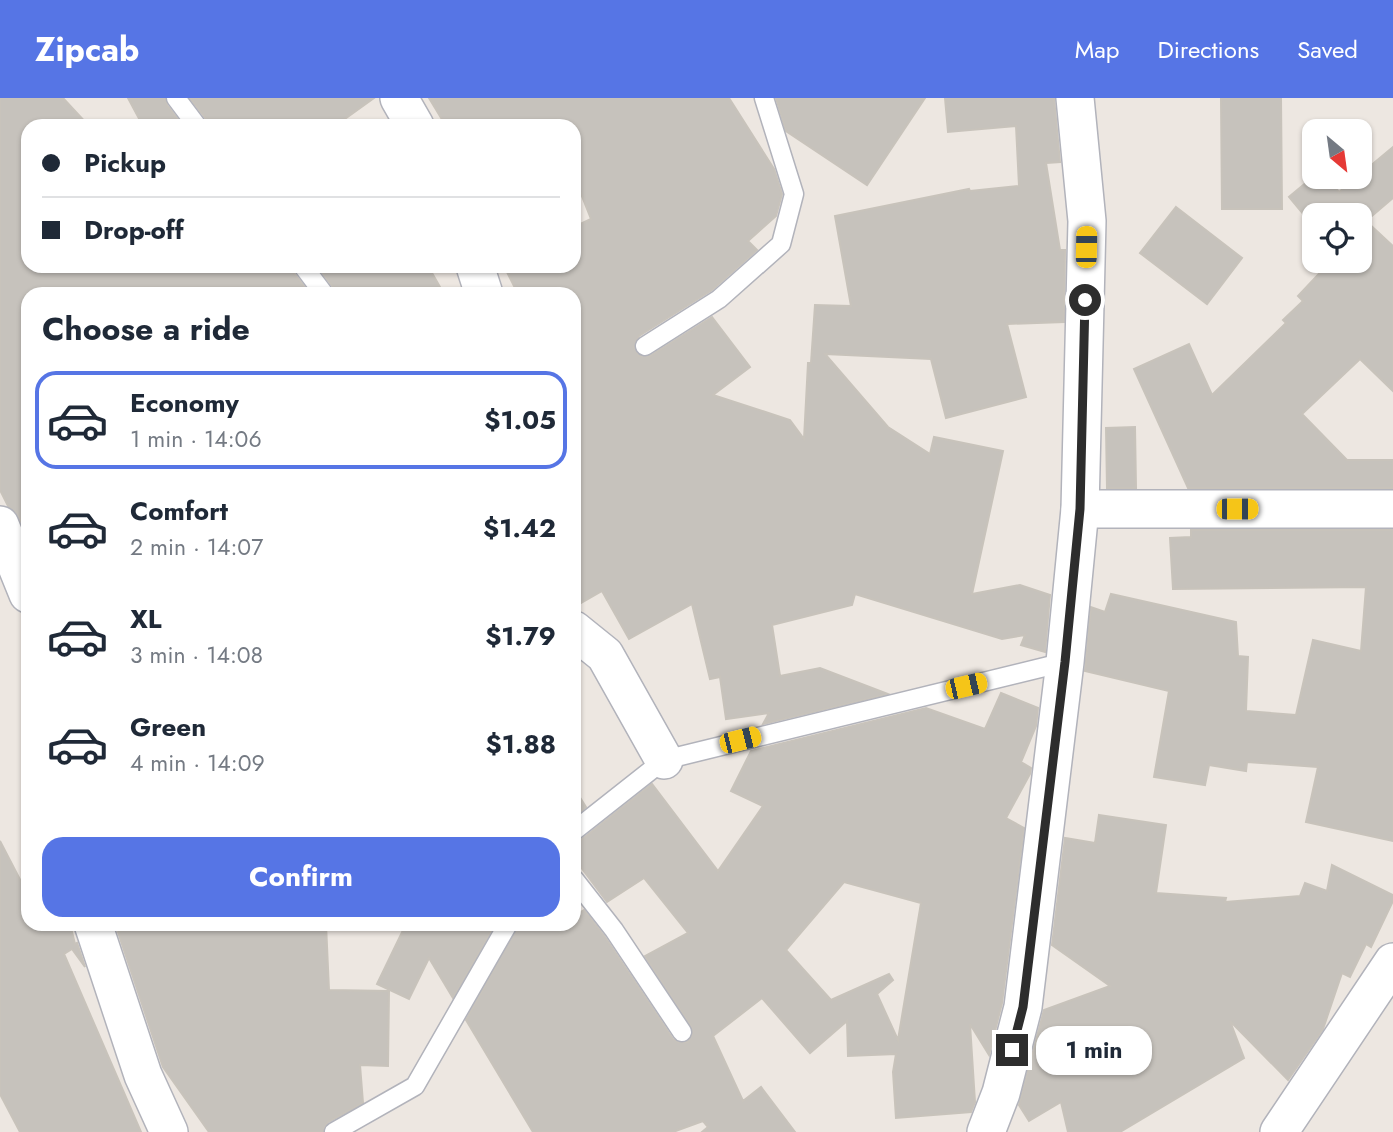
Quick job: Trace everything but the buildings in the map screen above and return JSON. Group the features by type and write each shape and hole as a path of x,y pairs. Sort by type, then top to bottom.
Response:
{"street":[{"path":"399,98 411,119"},
{"path":"986,1132 1001,1093 1023,1007 1065,662 1080,509 1087,221 1075,98"},
{"path":"1080,509 1393,509"},
{"path":"0,525 21,577"},
{"path":"581,635 605,654 664,760"},
{"path":"95,931 143,1075 169,1132"},
{"path":"1279,1132 1393,962"}],"lane":[{"path":"176,98 192,119"},
{"path":"645,346 719,299 781,244 794,194 764,98"},
{"path":"581,825 664,760 1065,662"},
{"path":"581,887 614,930 682,1031"},
{"path":"334,1132 415,1086 504,931"}],"route":[{"path":"1012,1050 1023,1007 1065,662 1080,509 1085,300"}]}
